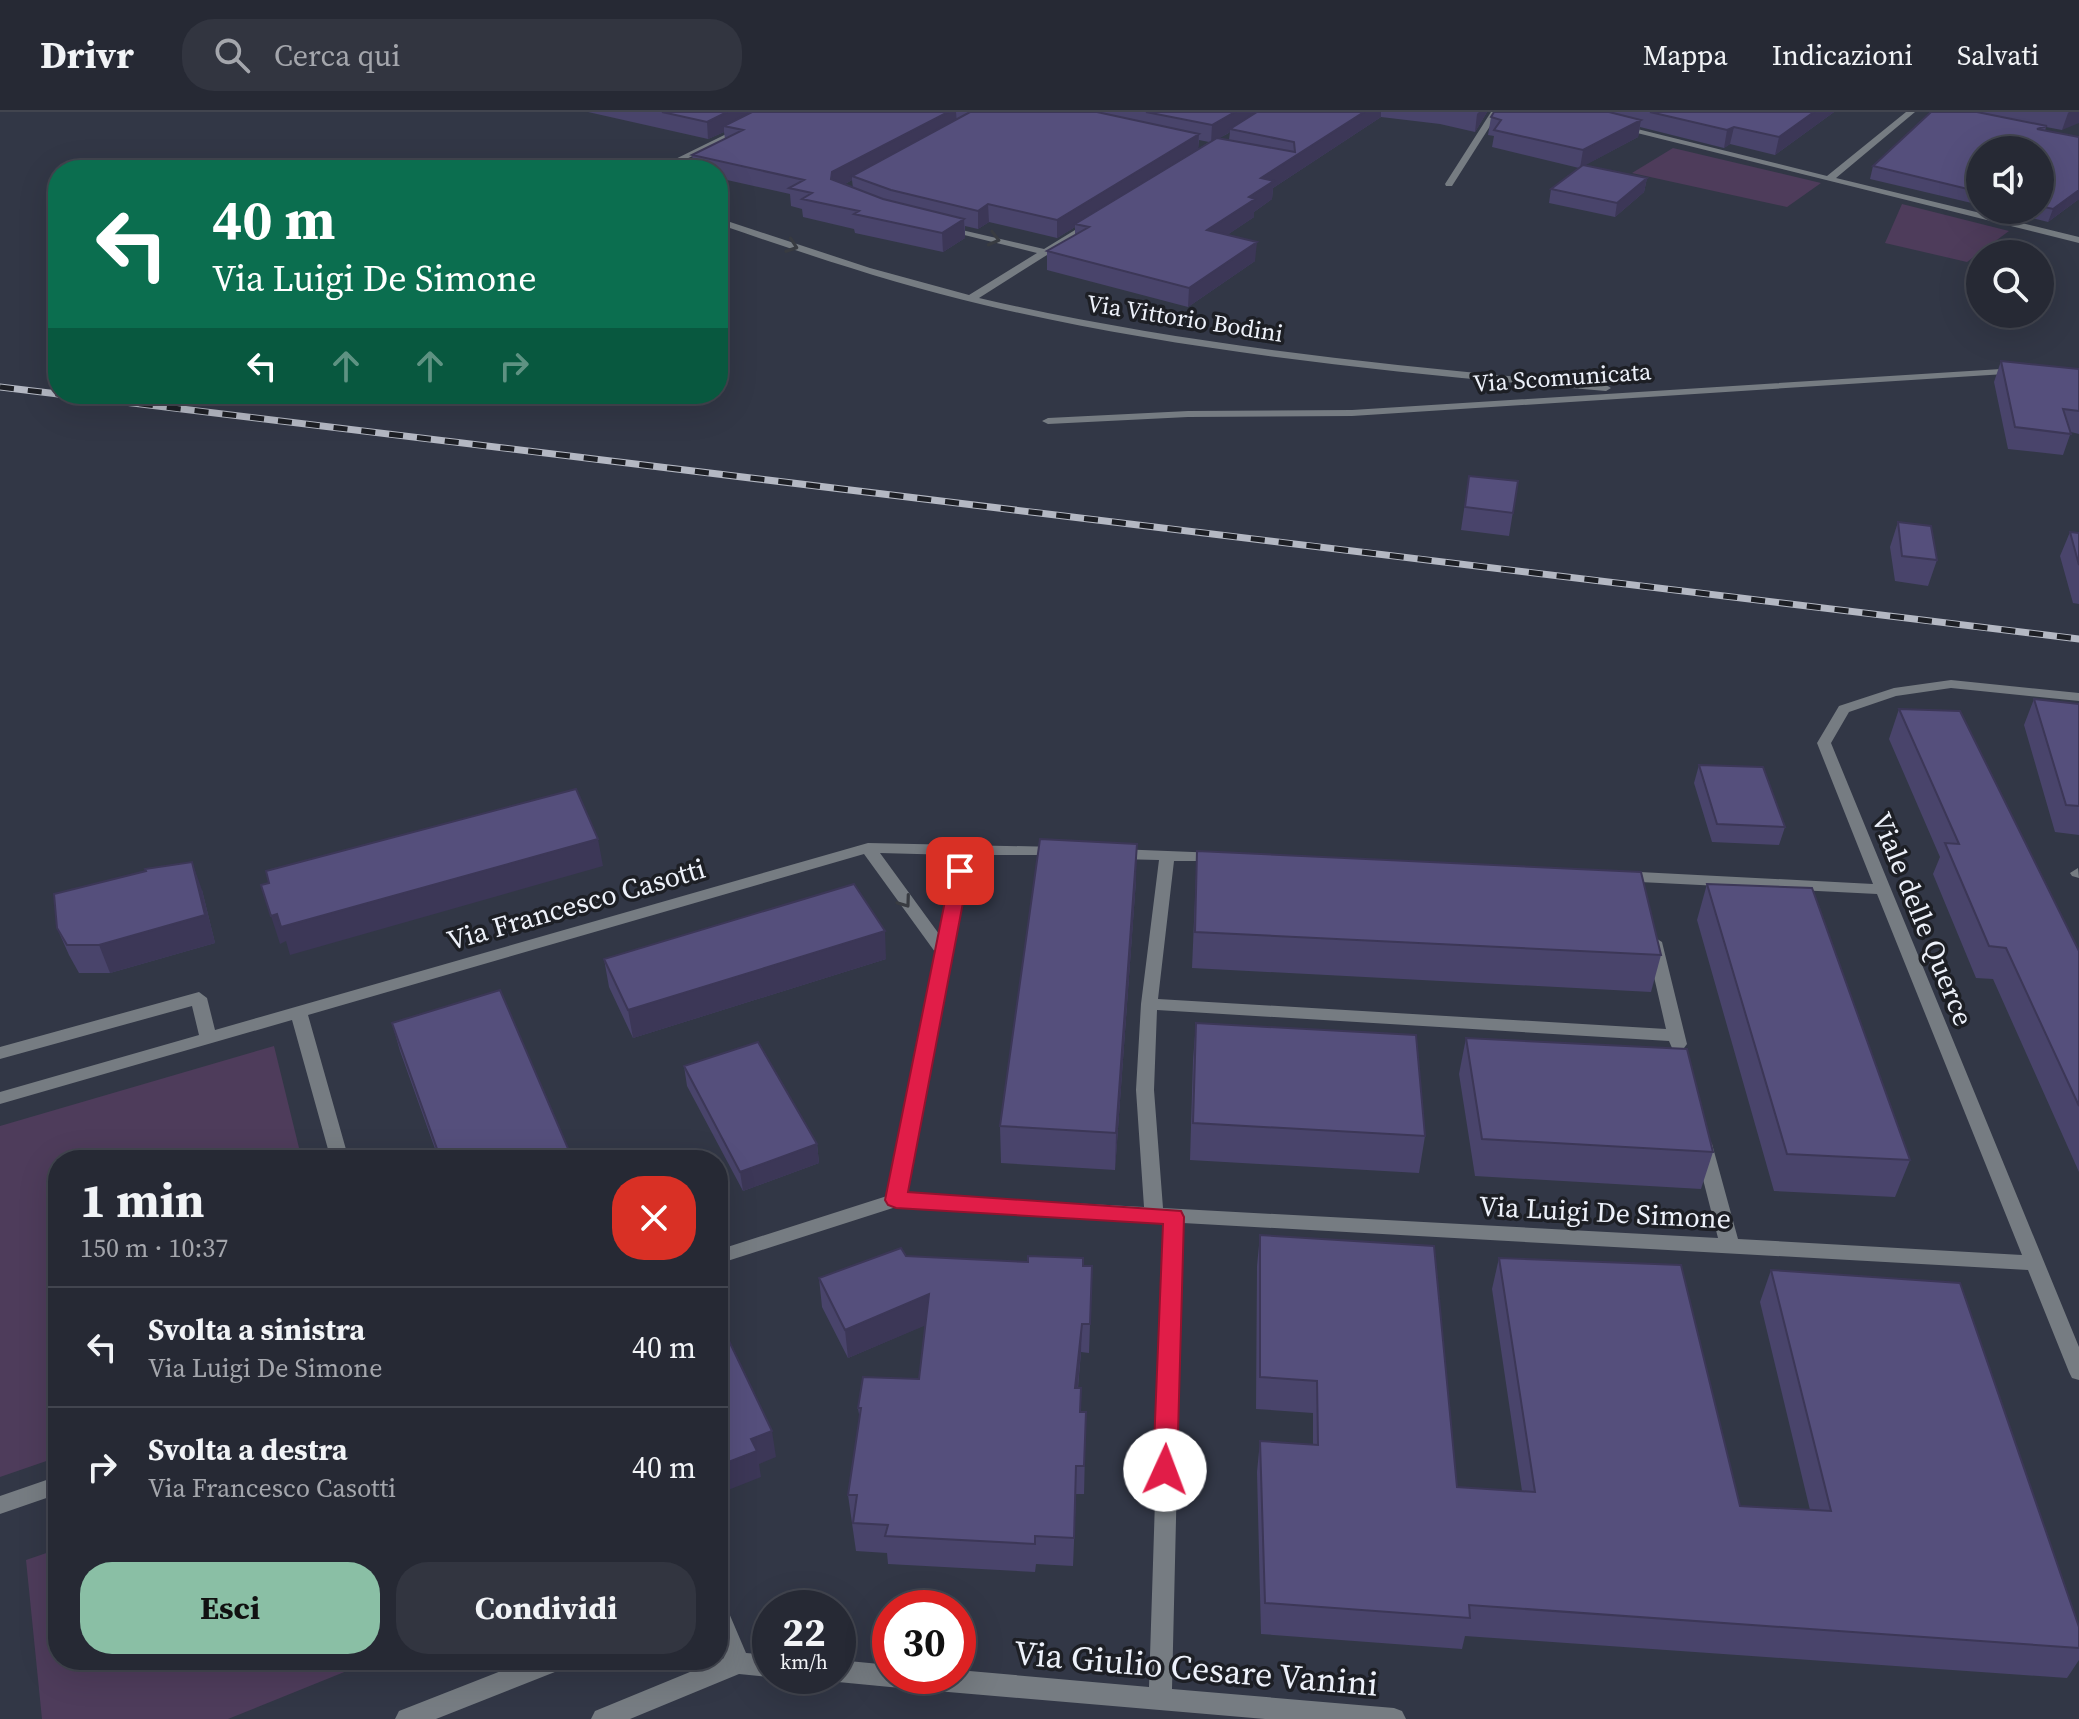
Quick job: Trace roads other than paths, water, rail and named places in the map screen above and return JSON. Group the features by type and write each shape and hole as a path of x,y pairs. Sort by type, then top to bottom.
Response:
{"street":[{"path":"678,160 778,112"},
{"path":"1449,184 1495,112"},
{"path":"1829,179 1911,112"},
{"path":"1599,123 2079,240"},
{"path":"972,298 1107,214"},
{"name":"Via Vittorio Bodini","path":"728,224 873,274 972,298 1177,339 1343,363 1657,392"},
{"path":"931,224 1046,252"},
{"name":"Via Scomunicata","path":"1048,421 1188,414 1352,413 2035,370"},
{"name":"Viale delle Querce","path":"2079,697 1951,684 1894,692 1844,709 1824,743 2079,1372"},
{"path":"868,848 944,953"},
{"name":"Via Francesco Casotti","path":"0,1098 868,848 1073,852"},
{"path":"896,1200 963,848"},
{"path":"1104,853 1230,859"},
{"path":"1160,1698 1164,1217 1145,1090 1149,1004 1167,856"},
{"path":"1608,876 1641,884 1883,889"},
{"path":"1649,920 1683,1066"},
{"path":"0,1053 199,998 208,1039"},
{"path":"1149,1004 1676,1036"},
{"path":"299,1013 337,1150"},
{"path":"1699,1126 1730,1247"},
{"name":"Via Luigi De Simone","path":"728,1254 896,1200 2034,1263"},
{"path":"0,1505 48,1488"},
{"path":"728,1638 738,1663"},
{"path":"728,1667 738,1663 752,1664"},
{"path":"407,1719 532,1670"},
{"path":"603,1719 721,1670"},
{"name":"Via Giulio Cesare Vanini","path":"976,1683 1394,1719"}],"railway":[{"path":"0,387 48,393"},
{"path":"140,404 2079,639"}]}
